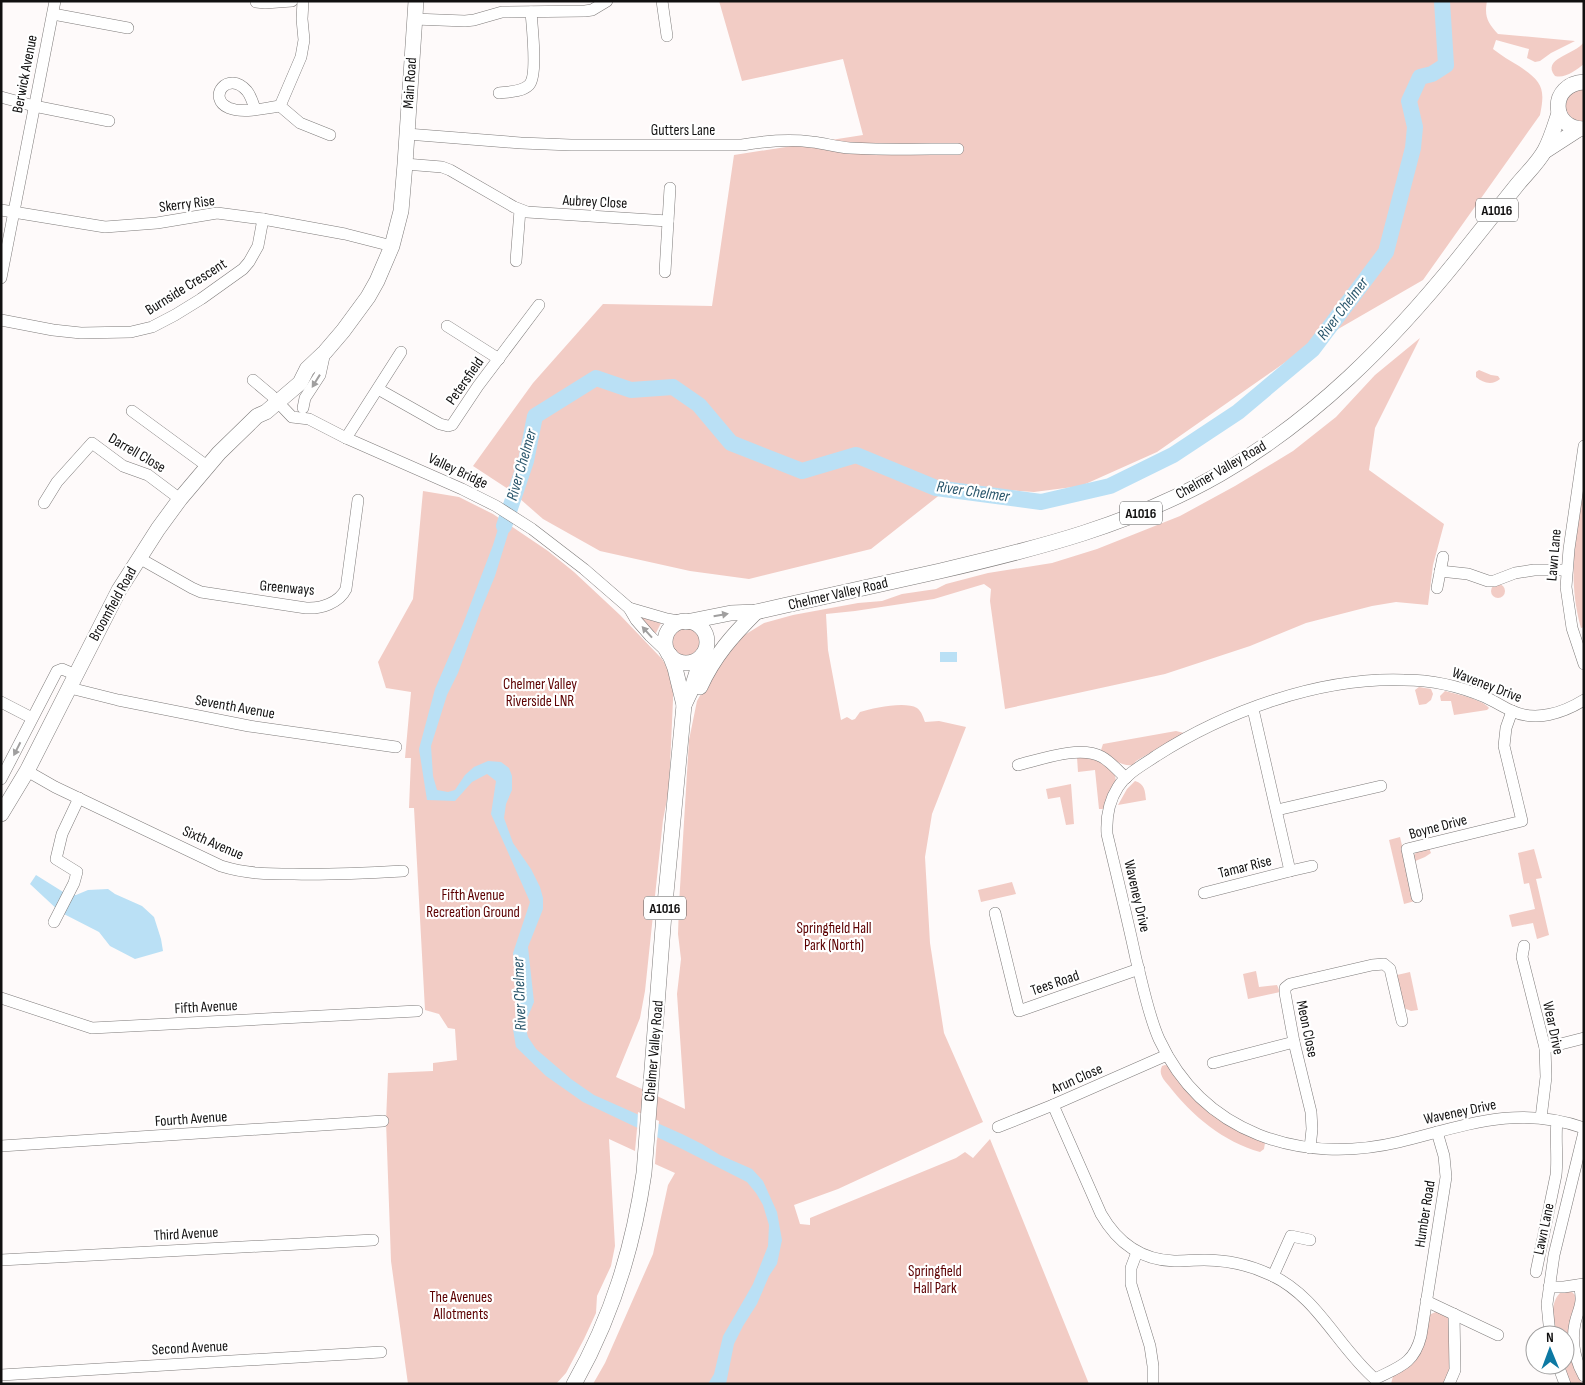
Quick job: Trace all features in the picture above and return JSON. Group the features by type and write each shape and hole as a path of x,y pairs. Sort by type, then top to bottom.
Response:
{"main road":[{"name":"Main Road","path":"405,164 416,1"},
{"name":"A1016","path":"1581,80 1566,88 1558,102 1559,113 1568,125 1581,129"},
{"name":"Chelmer Valley Road","path":"685,622 731,613 756,612 998,558 1077,536 1128,518 1177,497 1221,474 1307,415 1345,382 1412,313 1545,151 1559,113"},
{"name":"Chelmer Valley Road","path":"1545,151 1581,129"},
{"name":"Broomfield Road","path":"1,814 27,771 119,590 158,529 207,466 257,416 266,412 278,398 300,383 307,369 344,331 368,296 377,281 392,246 401,211 405,164"},
{"name":"A1016","path":"680,741 689,723 693,704 705,676 728,640 756,612"},
{"name":"Chelmer Valley Road","path":"574,1384 590,1356 606,1321 622,1278 644,1173 664,914 684,706 704,652 740,620 756,612"},
{"path":"685,622 696,624 703,630 707,639 704,652 695,661 686,663 677,661 669,654 666,644 668,632 674,626 685,622"},
{"name":"Chelmer Valley Road","path":"669,654 675,668 684,706"}],"street":[{"name":"Berwick Avenue","path":"1,278 56,1"},
{"path":"256,2 292,1"},
{"path":"280,106 303,49 303,1"},
{"path":"414,19 466,21 502,12 592,10 607,1"},
{"path":"662,1 667,36"},
{"path":"499,93 524,89 531,82 534,71 531,12"},
{"path":"53,14 128,28"},
{"path":"1,97 34,106 109,121"},
{"path":"255,109 280,106 300,123 330,135"},
{"name":"Gutters Lane","path":"407,134 571,145 742,145 768,140 795,140 849,148 958,149"},
{"name":"Aubrey Close","path":"405,164 442,167 450,170 520,210 533,213 668,221"},
{"path":"665,272 670,188"},
{"name":"Skerry Rise","path":"1,210 105,227 157,223 217,213 263,219 345,234 392,246"},
{"path":"516,261 520,210"},
{"name":"Burnside Crescent","path":"1,320 53,330 81,333 130,332 152,327 201,299 243,269 254,255 258,246 263,219"},
{"name":"Petersfield","path":"378,389 440,424 448,426 455,422 478,386 539,305"},
{"name":"Petersfield","path":"447,326 499,359"},
{"path":"303,408 305,398 320,375 325,352"},
{"path":"346,438 401,352"},
{"path":"252,380 278,398 290,397 303,408 309,419"},
{"name":"Valley Bridge","path":"278,398 292,417 309,419 346,438 462,489 496,506 532,528 629,608 636,620 669,654"},
{"path":"132,411 207,466"},
{"name":"Darrell Close","path":"44,503 57,482 92,443 123,466 148,475 180,499"},
{"name":"Lawn Lane","path":"1584,446 1567,570 1569,612 1576,643 1584,664"},
{"name":"Greenways","path":"139,558 201,592 297,607 319,607 339,599 346,589 358,500"},
{"path":"1437,588 1443,557"},
{"path":"1440,572 1468,574 1488,581 1494,581 1516,573 1534,570 1567,570"},
{"name":"Valley Bridge","path":"629,608 685,622"},
{"name":"Seventh Avenue","path":"32,718 57,670 62,668 73,681 118,700 249,726 396,747"},
{"name":"Waveney Drive","path":"1582,705 1554,714 1530,716 1512,711 1485,697 1447,684 1399,680 1330,686 1253,709 1187,737 1144,764 1126,778 1113,796 1106,821 1107,834 1152,1019 1167,1055 1178,1072 1190,1087 1220,1114 1272,1140 1310,1148 1349,1150 1387,1144 1496,1118 1542,1118 1570,1123 1584,1130"},
{"path":"1,702 32,718 1,780"},
{"name":"Tamar Rise","path":"1204,893 1290,872 1253,709"},
{"name":"Boyne Drive","path":"1417,896 1407,849 1522,821 1504,746 1506,728 1512,711"},
{"path":"1018,765 1082,751 1104,758 1126,778"},
{"name":"Sixth Avenue","path":"27,771 221,866 237,871 252,874 403,871"},
{"path":"1276,810 1381,786"},
{"path":"57,917 74,883 77,872 56,859 62,834 79,798"},
{"path":"1290,872 1312,866"},
{"name":"Tees Road","path":"995,914 1018,1012 1139,969"},
{"name":"Wear Drive","path":"1524,946 1522,957 1545,1048 1546,1077 1542,1118"},
{"name":"Meon Close","path":"1310,1148 1312,1130 1310,1112 1294,1042 1285,988 1290,984 1372,964 1384,964 1390,969 1402,1021"},
{"name":"Fifth Avenue","path":"1,998 92,1028 417,1011"},
{"path":"1545,1048 1584,1038"},
{"path":"1213,1063 1294,1042"},
{"name":"Arun Close","path":"998,1127 1053,1106 1167,1055"},
{"name":"Humber Road","path":"1053,1106 1101,1214 1115,1234 1137,1252 1160,1260 1204,1260 1235,1263 1273,1276 1294,1290 1315,1309 1356,1360 1378,1381 1407,1362 1415,1354 1421,1336 1446,1177 1444,1156 1437,1132"},
{"name":"Fourth Avenue","path":"1,1146 383,1121"},
{"name":"Lawn Lane","path":"1536,1272 1556,1175 1557,1121"},
{"name":"Lawn Lane","path":"1549,1325 1547,1304 1554,1254 1584,1130"},
{"path":"1273,1276 1291,1236 1310,1240"},
{"name":"Third Avenue","path":"1,1260 373,1240"},
{"path":"1137,1252 1130,1268 1131,1284 1150,1346 1153,1384"},
{"path":"1549,1287 1581,1285 1581,1304 1573,1334 1577,1362 1584,1376"},
{"path":"1426,1301 1498,1335"},
{"path":"1449,1384 1455,1370 1454,1314"},
{"name":"Second Avenue","path":"1,1375 381,1352"}],"green space":[{"path":"719,1 1487,1 1486,11 1488,19 1498,34 1575,41 1535,62 1527,58 1529,49 1496,40 1493,49 1526,71 1540,86 1542,105 1540,115 1423,280 1307,347 1157,452 1081,486 1034,492 951,486 871,549 749,579 690,571 600,551 543,519 511,491 473,466 533,383 603,304 712,306 734,155 863,135 843,59 742,81"},
{"path":"1584,42 1584,64 1566,75 1555,76 1552,65"},
{"path":"1584,88 1584,122 1572,118 1565,109 1568,94"},
{"path":"1420,338 1375,428 1369,470 1444,524 1433,565 1428,605 1396,602 1372,606 1306,623 1250,646 1165,674 1005,709 990,601 991,589 984,584 934,599 826,614 828,650 841,720 847,717 852,720 855,719 860,712 905,705 917,708 925,722 939,721 966,727 932,814 925,857 930,943 944,1033 983,1122 838,1189 794,1205 800,1224 810,1225 810,1218 956,1158 965,1152 973,1158 990,1139 1089,1384 593,1384 605,1363 653,1254 668,1185 675,1173 655,1164 657,1137 637,1129 635,1151 609,1139 615,1246 611,1266 597,1296 596,1313 566,1373 556,1384 408,1384 391,1261 386,1121 388,1073 433,1071 433,1063 457,1060 455,1029 448,1028 439,1014 425,1010 414,808 409,808 411,758 405,758 411,692 386,688 378,662 413,599 423,491 459,497 493,514 548,551 574,572 620,615 662,659 670,671 673,684 673,700 669,789 663,820 645,991 640,1018 616,1077 685,1109 677,994 681,959 678,934 679,904 689,740 697,701 717,665 738,639 764,623 793,615 858,603 882,601 902,594 936,589 946,584 988,573 1052,563 1097,549 1180,516 1293,451 1336,417 1375,375"},
{"path":"1479,370 1498,376 1500,379 1491,383 1482,381 1476,377 1476,372"},
{"path":"1584,471 1584,627 1581,628 1574,589 1574,550"},
{"path":"1498,584 1503,586 1505,591 1503,596 1498,598 1493,596 1491,591 1493,586"},
{"path":"638,616 661,623 655,634"},
{"path":"686,628 696,632 700,642 696,652 686,656 676,652 672,642 676,632"},
{"path":"1419,687 1431,689 1433,694 1431,700 1426,704 1419,705 1415,690"},
{"path":"1445,691 1475,699 1489,708 1487,710 1454,715 1451,701 1441,701 1440,696"},
{"path":"1176,731 1184,733 1136,761 1133,765 1120,763 1101,750 1103,744"},
{"path":"1077,757 1092,758 1102,763 1115,775 1116,782 1104,809 1099,809 1095,770 1078,772"},
{"path":"1135,781 1143,786 1146,800 1118,805 1127,789"},
{"path":"1071,784 1074,824 1066,825 1060,797 1048,799 1046,789"},
{"path":"1400,837 1415,901 1404,904 1389,840"},
{"path":"1429,848 1431,853 1413,862 1416,853"},
{"path":"1534,849 1542,878 1536,879 1549,935 1537,939 1533,923 1512,927 1509,915 1535,909 1529,883 1524,884 1518,853"},
{"path":"1012,882 1016,894 981,902 978,890"},
{"path":"1256,971 1259,987 1277,985 1280,992 1248,999 1243,974"},
{"path":"1410,972 1418,1010 1411,1011 1404,1008 1397,975"},
{"path":"1165,1065 1169,1066 1195,1100 1207,1111 1234,1128 1265,1143 1264,1149 1260,1152 1234,1142 1221,1135 1198,1117 1178,1097 1164,1079 1161,1069"},
{"path":"1562,1291 1572,1292 1575,1295 1576,1302 1575,1370 1575,1325 1554,1325 1554,1306 1558,1295"},
{"path":"1438,1311 1449,1316 1451,1369 1444,1384 1391,1384 1393,1376 1428,1317"},
{"path":"1575,1370 1582,1384 1570,1384 1567,1375 1575,1375"}],"water":[{"path":"506,503 516,508 495,576 458,673 447,695 431,746 433,776 437,790 448,792 455,790 465,775 474,767 488,761 501,762 509,768 512,776 512,790 506,804 504,818 513,843 531,869 543,898 543,909 528,947 534,1002 527,1019 527,1033 536,1049 571,1079 594,1095 682,1134 720,1155 752,1169 763,1181 777,1212 782,1240 777,1264 734,1344 726,1384 708,1384 714,1374 723,1336 753,1284 768,1246 769,1225 763,1205 747,1182 583,1102 546,1076 516,1047 513,1029 518,1006 513,953 530,902 491,814 496,781 487,774 472,782 455,801 427,800 419,749 435,689 463,624 493,545"},
{"path":"940,652 957,652 957,662 940,662"},
{"path":"36,875 68,895 76,895 88,890 108,889 142,906 154,917 163,951 135,959 110,946 99,932 60,912 30,884"}],"pier":[{"path":"638,1112 659,1121 657,1140 637,1131"}],"waterway":[{"name":"River Chelmer","path":"504,526 526,461 535,416 596,378 631,390 673,387 699,405 731,443 802,471 856,455 936,488 1041,502 1110,486 1173,455 1238,412 1313,349 1386,252 1413,148 1415,127 1409,101 1420,77 1432,74 1446,65 1442,1"}],"park label":[{"name":"Chelmer Valley Riverside LNR","path":"540,692"},
{"name":"Fifth Avenue Recreation Ground","path":"473,904"},
{"name":"Springfield Hall Park (North)","path":"834,936"},
{"name":"Springfield Hall Park","path":"935,1280"},
{"name":"The Avenues Allotments","path":"461,1306"}]}
